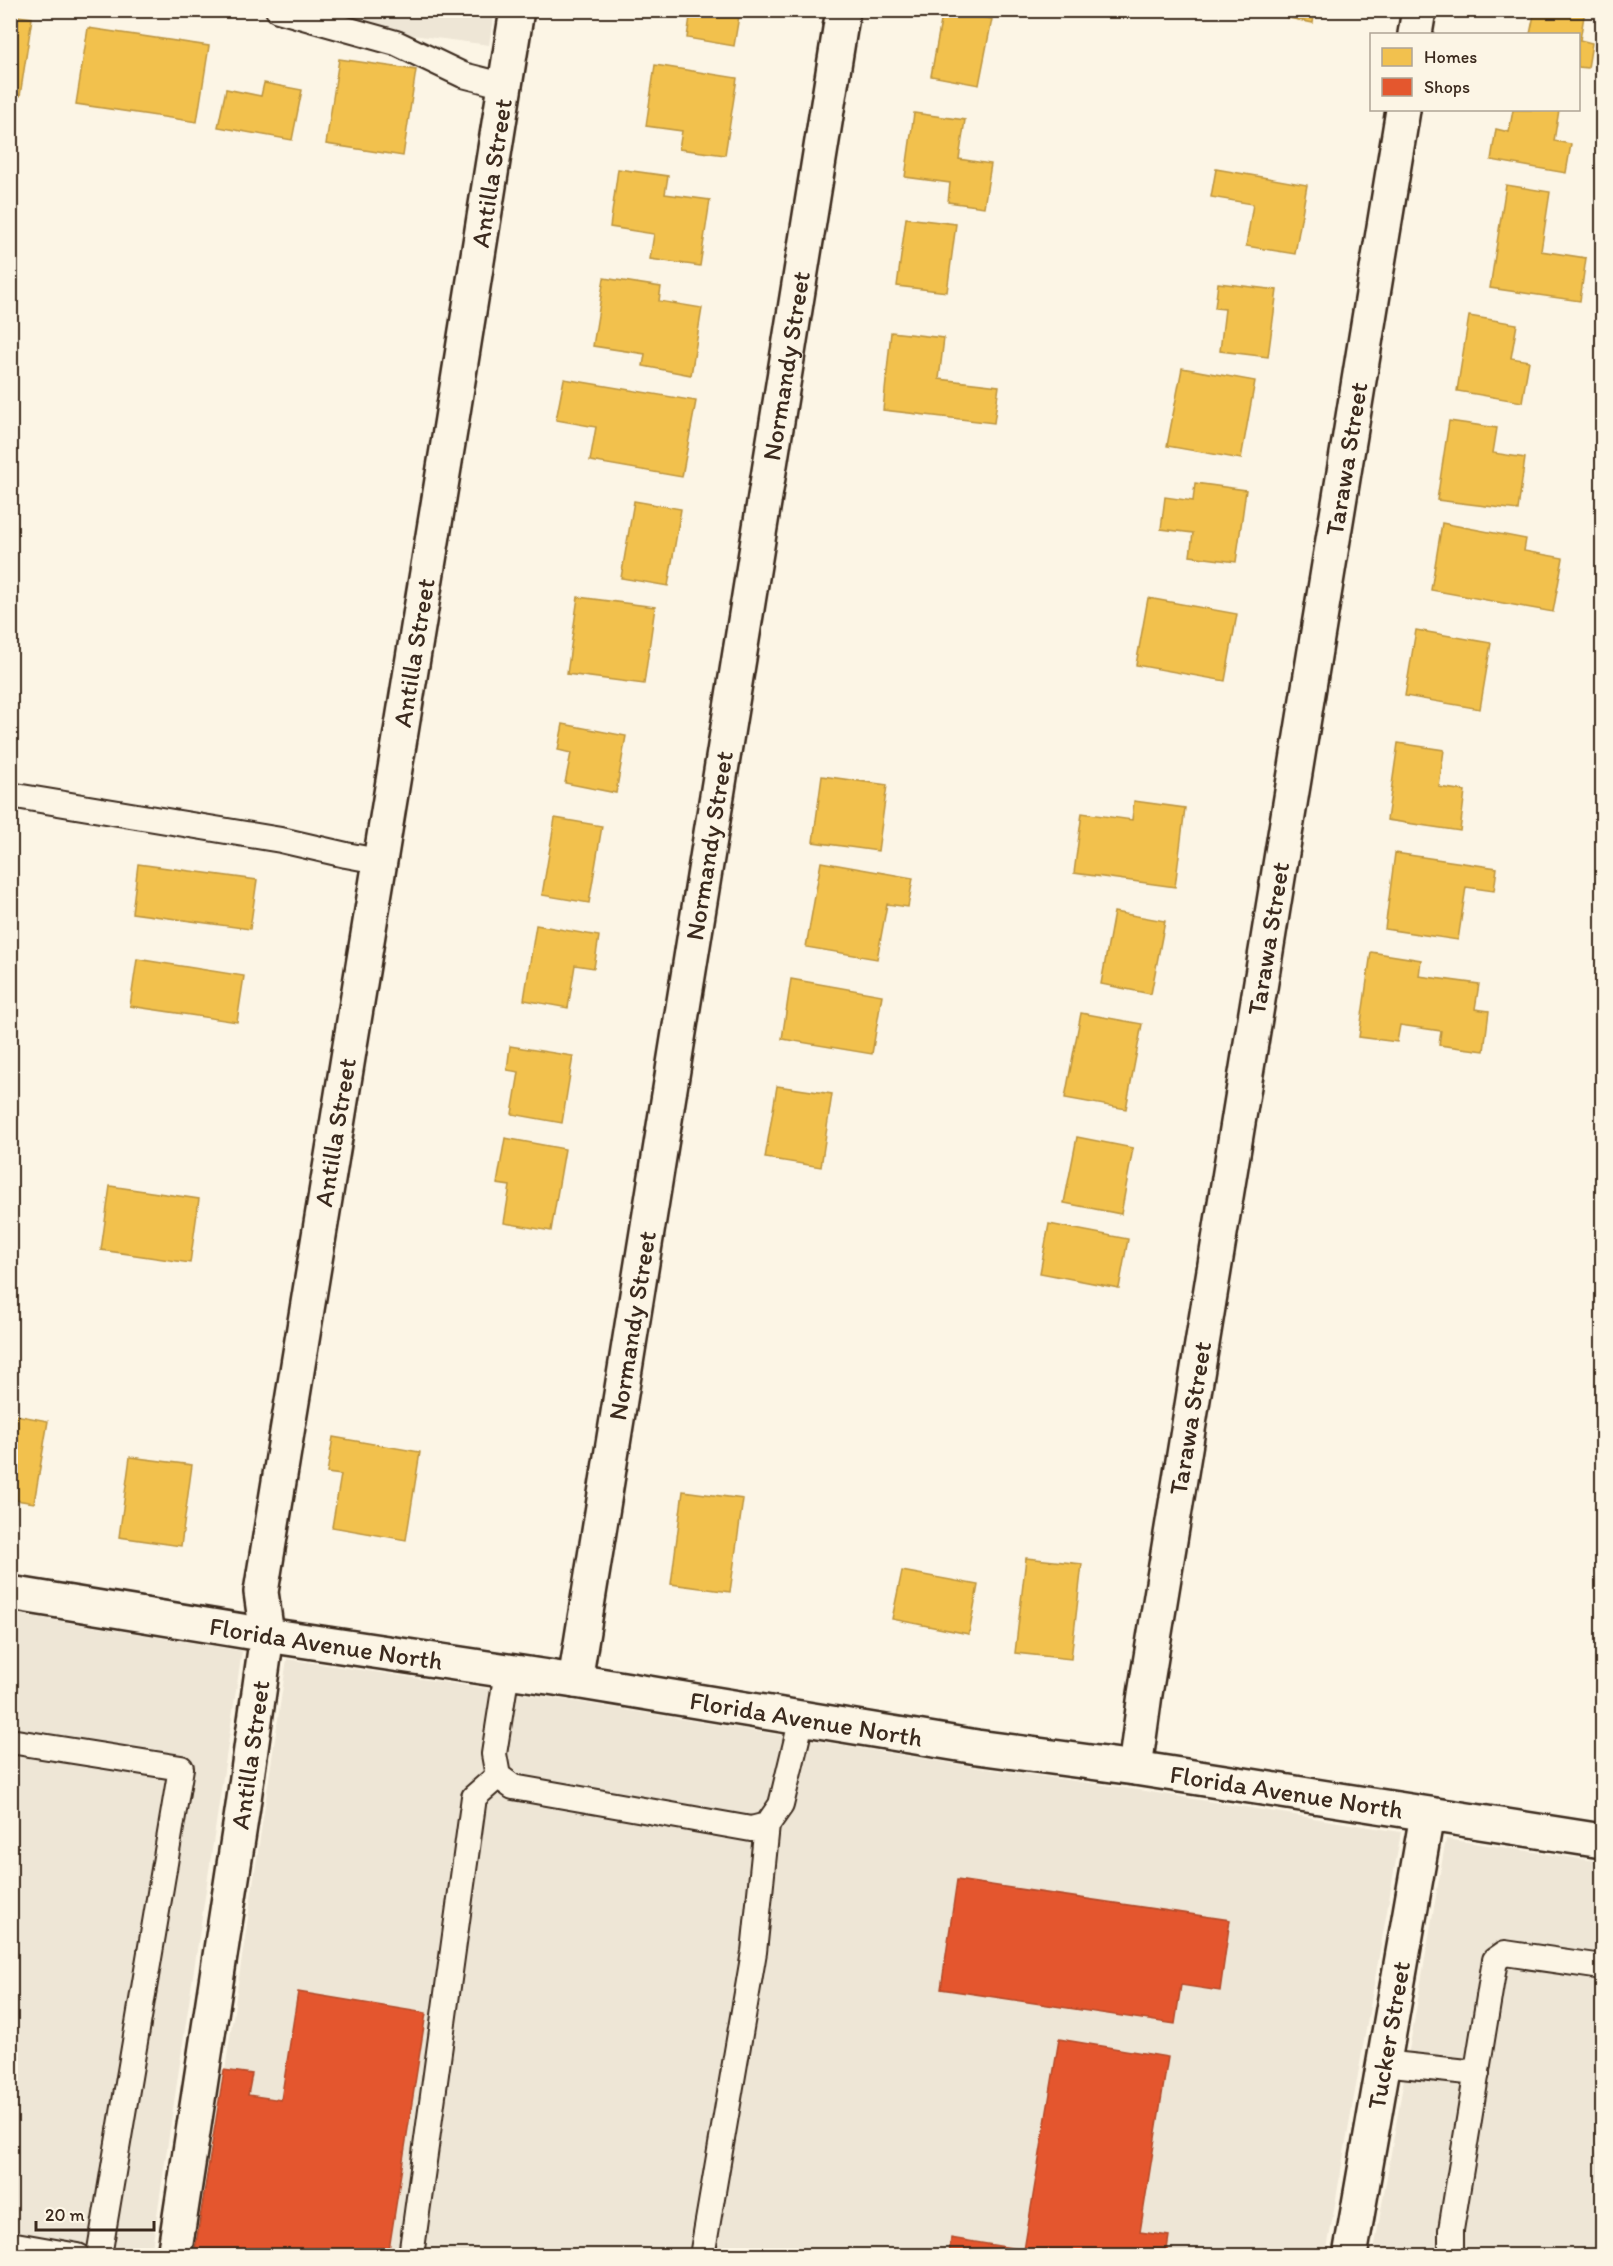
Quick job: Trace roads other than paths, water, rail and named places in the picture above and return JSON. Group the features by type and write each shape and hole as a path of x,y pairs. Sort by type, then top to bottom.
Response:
{"street":[{"name":"Antilla Street","path":"174,2256 267,1635 261,1592 378,861 459,383 517,10"},
{"name":"Normandy Street","path":"575,1681 843,10"},
{"path":"1415,33 1419,10"},
{"name":"Tarawa Street","path":"1135,1768 1148,1670 1403,111"},
{"name":"Florida Avenue North","path":"10,1593 267,1635 575,1681 977,1747 1135,1768 1602,1842"},
{"name":"Tucker Street","path":"1350,2256 1427,1815"}],"lane":[{"path":"278,10 396,43 463,75 506,86"},
{"path":"10,795 281,840 378,861"},
{"path":"507,1671 494,1754 498,1776 513,1787 751,1829 767,1825"},
{"path":"702,2256 754,1952 767,1825 781,1805 802,1718"},
{"path":"10,1740 181,1768 99,2256"},
{"path":"411,2256 474,1797 498,1776"},
{"path":"1451,2256 1451,2230 1496,1960 1505,1953 1602,1967"},
{"path":"1383,2063 1477,2073"},
{"path":"10,2244 78,2256"}]}
